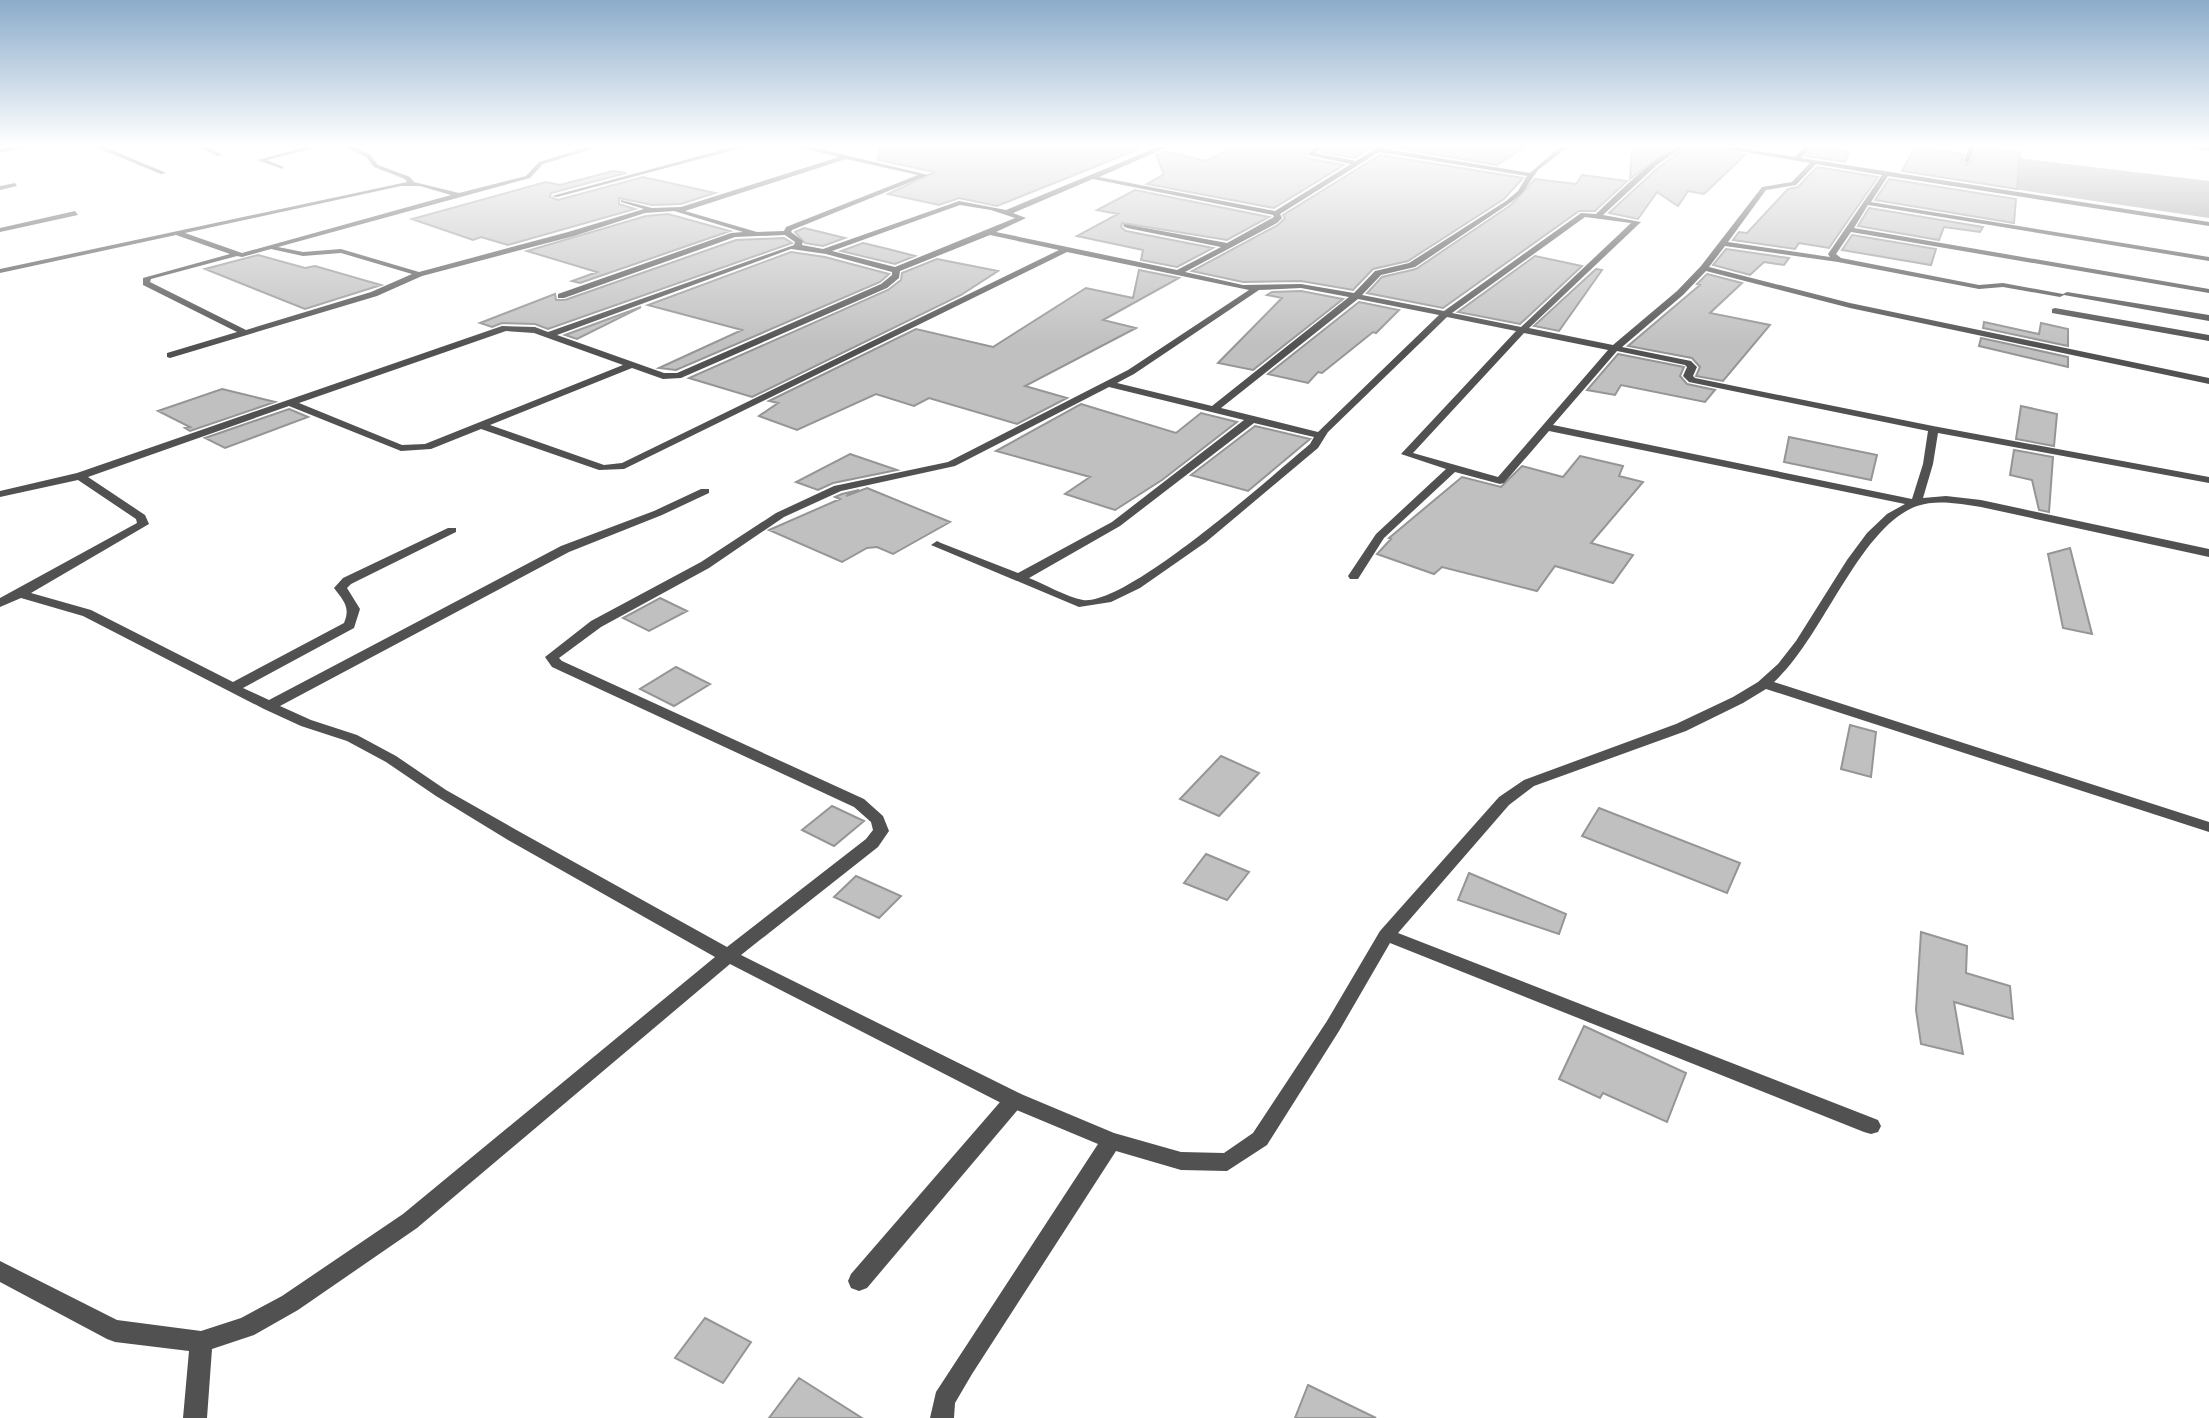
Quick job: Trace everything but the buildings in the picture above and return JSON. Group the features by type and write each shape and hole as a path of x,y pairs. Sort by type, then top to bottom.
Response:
{"street":[{"path":"0,230 74,213"},
{"path":"0,271 266,213"},
{"path":"244,332 146,283 147,278 271,248 395,213"},
{"path":"170,355 374,294 419,274 639,213"},
{"path":"685,213 756,234"},
{"path":"561,296 734,235 787,233 834,213"},
{"path":"824,251 930,213"},
{"path":"548,335 798,246 896,270 1022,218 1012,213"},
{"path":"1178,273 1274,221 1278,218 1276,213"},
{"path":"1213,410 1355,297 1378,273 1412,265 1491,213"},
{"path":"937,545 1083,604 1108,602 1221,526 1314,446 1444,315 1584,215 1637,222 1521,331 1406,454 1500,481 1614,349 1680,293 1704,268 1744,213"},
{"path":"1838,260 1832,254 1860,213"},
{"path":"1929,213 2209,259"},
{"path":"2139,213 2209,224"},
{"path":"1127,226 1229,246"},
{"path":"1849,229 2209,290"},
{"path":"178,233 234,255"},
{"path":"787,233 799,241 798,246"},
{"path":"989,233 1256,289 1292,284 1688,363 1692,367 1688,376 1692,380 1933,429 2209,480"},
{"path":"1721,243 1838,260 1979,287 2003,285 2209,318"},
{"path":"271,248 303,254 341,251 419,274"},
{"path":"482,426 603,468 624,466 1067,249"},
{"path":"1704,268 1863,307 2209,381"},
{"path":"0,494 80,476 292,404 481,334 505,328 548,335 663,376 683,374 884,285 896,276 896,270"},
{"path":"0,1271 115,1331 201,1342 246,1327 290,1303 410,1221 729,956 872,843 881,831 878,820 859,803 557,664 552,657 596,624 705,565 790,510 838,488 951,464 1131,372 1256,289"},
{"path":"2055,311 2209,338"},
{"path":"292,404 401,448 427,447 634,364"},
{"path":"1109,384 1321,436"},
{"path":"1019,578 1116,524 1252,419"},
{"path":"1546,427 1916,503 1982,505 2209,553"},
{"path":"1916,503 1928,464 1933,429"},
{"path":"1353,576 1380,536 1453,468"},
{"path":"0,603 144,524 141,517 80,476"},
{"path":"269,706 565,549 658,513 705,491"},
{"path":"20,594 87,613 269,706 306,723 352,738 391,759 441,793 514,836 729,956 1014,1100 1111,1141 1181,1161 1227,1162 1261,1139 1333,1026 1386,934 1504,801 1529,783 1719,710 1765,684 1791,657 1867,541 1899,510 1916,503"},
{"path":"234,687 349,625 356,614 356,606 340,588 346,581 452,530"},
{"path":"1765,684 2209,827"},
{"path":"1386,934 1871,1126"},
{"path":"859,1281 1014,1100"},
{"path":"942,1418 944,1401 957,1378 1111,1141"},
{"path":"195,1418 201,1342"}],"shaded area":[{"path":"2177,213 2209,213 2209,218"}]}
